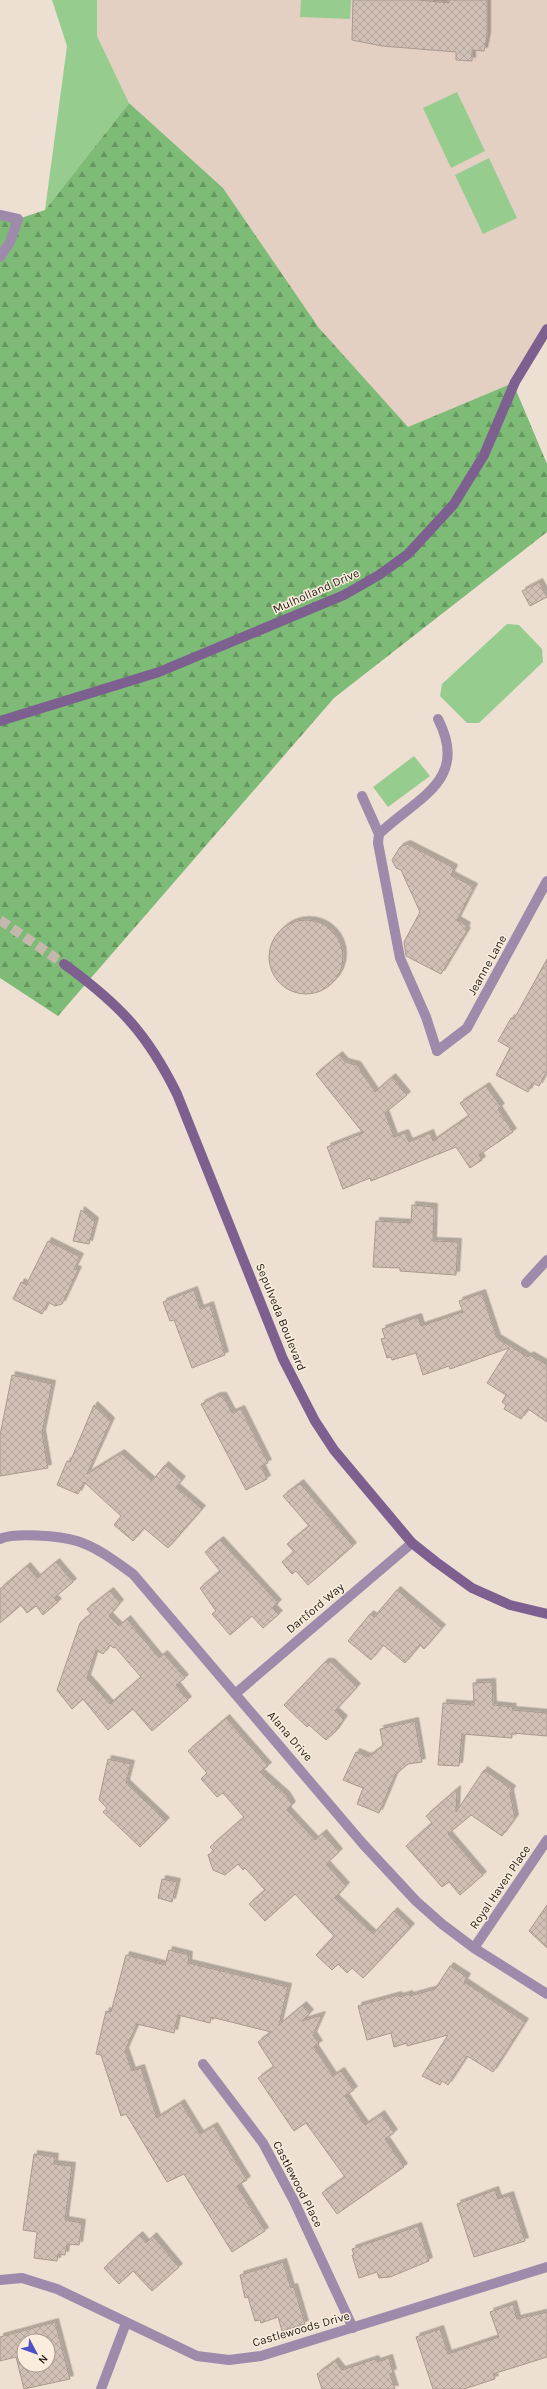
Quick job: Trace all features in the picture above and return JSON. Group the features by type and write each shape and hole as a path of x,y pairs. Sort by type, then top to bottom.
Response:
{"main road":[{"name":"Mulholland Drive","path":"0,721 158,672 344,595 397,562 432,530 465,487 484,455 515,382 547,329"},
{"name":"Sepulveda Boulevard","path":"64,964 91,984 123,1013 150,1044 160,1061 177,1094 283,1359 298,1390 334,1450 412,1543 472,1588 510,1605 547,1614"}],"street":[{"path":"0,215 18,219 10,242 0,257"},
{"path":"362,796 379,834 436,786 447,762 448,747 438,719"},
{"name":"Jeanne Lane","path":"379,834 380,858 400,958 426,1017 437,1051 466,1028 547,881"},
{"path":"526,1283 547,1260"},
{"name":"Alana Drive","path":"0,1538 26,1534 76,1541 111,1558 133,1574 364,1844 416,1902 474,1948 547,1994"},
{"name":"Dartford Way","path":"235,1694 412,1543"},
{"name":"Royal Haven Place","path":"474,1948 547,1840"},
{"name":"Castlewood Place","path":"203,2064 262,2143 294,2201 353,2328"},
{"name":"Castlewoods Drive","path":"0,2280 22,2278 57,2289 197,2356 229,2360 261,2356 547,2267"},
{"path":"101,2389 126,2323"}],"shaded area":[{"path":"97,0 547,0 547,329 513,383 408,427 319,328 223,188 129,103 97,36"}],"green space":[{"path":"52,0 97,0 97,36 129,103 45,210 67,46"},
{"path":"301,0 351,0 350,19 300,17"},
{"path":"457,92 485,151 451,168 423,108"},
{"path":"129,103 223,188 319,328 408,427 513,383 547,464 547,532 334,698 58,1016 0,978 0,215 18,219 45,210"},
{"path":"489,158 517,218 483,234 455,175"},
{"path":"507,624 519,625 542,649 543,662 479,723 467,723 440,696 442,684"},
{"path":"414,756 430,776 388,807 373,787"}],"building":[{"path":"353,0 418,0 449,3 449,0 487,0 487,36 484,51 472,50 472,61 456,60 456,52 382,46 352,40"},
{"path":"539,582 547,597 530,606 522,591"},
{"path":"407,844 454,868 451,875 474,887 457,920 467,926 465,930 467,931 441,974 406,956 404,942 420,912 401,870 396,868 392,860 400,847"},
{"path":"306,920 320,923 332,931 340,943 343,957 340,971 332,983 320,991 306,994 292,991 280,983 272,971 269,957 272,943 280,931 292,923"},
{"path":"547,959 547,1071 539,1086 533,1083 528,1092 496,1075 510,1048 498,1041 511,1018 514,1019"},
{"path":"339,1055 345,1062 357,1065 375,1092 392,1077 407,1095 385,1113 394,1137 405,1133 409,1142 430,1133 433,1141 469,1116 460,1103 486,1086 501,1107 498,1109 513,1132 479,1155 482,1160 470,1168 456,1147 371,1181 370,1178 343,1189 327,1147 363,1133 316,1074"},
{"path":"412,1205 434,1207 433,1241 458,1242 456,1275 400,1271 400,1268 373,1267 376,1221 411,1223"},
{"path":"81,1210 95,1221 89,1244 73,1241"},
{"path":"48,1241 80,1257 74,1269 78,1270 62,1304 55,1306 48,1302 42,1314 13,1299 21,1282 26,1285"},
{"path":"194,1290 200,1309 210,1305 225,1355 192,1368 174,1320 170,1321 163,1302"},
{"path":"482,1293 497,1338 528,1357 530,1355 547,1365 547,1422 528,1409 521,1419 504,1409 506,1405 502,1402 506,1395 487,1383 509,1348 450,1369 449,1366 423,1375 416,1353 392,1360 391,1357 387,1358 381,1339 385,1338 382,1329 418,1317 421,1326 463,1312 459,1301"},
{"path":"12,1375 52,1384 42,1433 48,1468 0,1476 0,1435"},
{"path":"217,1396 223,1396 232,1413 241,1409 268,1463 261,1466 267,1479 246,1490 201,1404"},
{"path":"94,1405 111,1421 87,1474 121,1453 152,1481 165,1465 182,1480 176,1487 202,1509 168,1548 144,1528 133,1541 114,1525 121,1516 84,1482 78,1494 57,1485 67,1461 70,1462"},
{"path":"300,1483 353,1546 308,1585 296,1571 292,1574 282,1562 294,1552 287,1544 309,1526 283,1496"},
{"path":"220,1540 278,1603 273,1608 279,1614 263,1628 252,1616 230,1635 212,1614 216,1611 200,1588 220,1571 205,1552"},
{"path":"56,1562 73,1582 54,1598 58,1602 43,1615 36,1606 27,1613 21,1605 0,1623 0,1589 27,1566 37,1578"},
{"path":"397,1590 442,1628 424,1649 420,1645 405,1663 383,1645 371,1660 348,1641 370,1614 374,1617"},
{"path":"110,1591 120,1603 109,1616 119,1626 127,1619 159,1658 164,1654 185,1678 176,1685 188,1700 152,1731 133,1709 108,1730 83,1699 72,1709 57,1690 80,1623 91,1614 87,1609","holes":["110,1645 113,1648 115,1647 141,1677 110,1704 87,1678 96,1650 103,1654"]},
{"path":"325,1662 331,1662 357,1687 335,1711 344,1719 335,1732 326,1740 309,1725 307,1727 284,1705"},
{"path":"492,1682 493,1705 513,1707 512,1710 547,1713 547,1736 512,1733 512,1738 462,1734 459,1766 438,1765 443,1703 474,1705 473,1683"},
{"path":"226,1718 268,1766 260,1772 286,1795 292,1805 287,1810 315,1840 323,1833 339,1852 326,1864 346,1886 335,1898 373,1934 394,1911 411,1927 363,1978 352,1968 347,1973 338,1964 332,1970 316,1955 334,1936 295,1894 265,1921 249,1904 265,1890 245,1868 243,1870 238,1864 225,1875 213,1870 208,1855 214,1851 210,1847 244,1817 223,1793 217,1797 201,1779 207,1773 188,1751"},
{"path":"415,1721 422,1762 408,1764 395,1775 379,1813 357,1804 363,1788 343,1780 356,1752 368,1757 383,1746 380,1729"},
{"path":"108,1759 131,1764 126,1783 166,1821 140,1847 103,1812 107,1808 99,1800"},
{"path":"484,1770 512,1789 510,1793 515,1818 502,1836 471,1815 448,1834 483,1875 460,1895 449,1882 442,1887 406,1846 432,1823 426,1816 457,1789 456,1812"},
{"path":"162,1879 177,1882 172,1902 158,1898"},
{"path":"547,1905 547,1948 529,1931"},
{"path":"169,1950 189,1955 188,1963 288,1987 279,2025 303,2005 310,2013 302,2021 322,2015 313,2035 319,2044 314,2047 333,2076 341,2071 354,2090 345,2096 365,2125 381,2114 394,2133 385,2139 404,2167 337,2214 322,2193 345,2177 306,2123 294,2131 258,2078 274,2067 258,2042 271,2032 211,2017 210,2023 178,2015 174,2033 137,2024 125,2051 132,2071 141,2068 157,2118 181,2103 200,2134 214,2126 247,2180 237,2186 265,2231 232,2252 184,2174 167,2182 126,2114 121,2116 101,2055 96,2054 106,2011 111,2012 126,1955 165,1965"},
{"path":"450,1966 467,1977 464,1982 525,2022 493,2072 467,2056 448,2085 442,2081 440,2085 422,2076 448,2035 407,2046 407,2043 394,2047 391,2033 367,2040 358,2006 398,1995 399,1997 409,1994 410,1996 435,1989"},
{"path":"34,2154 55,2157 54,2164 72,2166 65,2220 82,2223 79,2245 67,2244 65,2255 58,2254 57,2261 34,2258 37,2232 23,2230"},
{"path":"495,2190 498,2199 510,2195 525,2241 474,2257 457,2204"},
{"path":"418,2226 429,2261 390,2277 379,2278 377,2272 359,2278 352,2255 354,2255 352,2249"},
{"path":"139,2235 146,2243 153,2236 179,2267 152,2291 133,2271 119,2284 104,2268"},
{"path":"283,2262 291,2288 294,2287 305,2324 282,2331 278,2317 261,2323 260,2320 255,2321 248,2297 245,2298 240,2275"},
{"path":"513,2304 517,2319 547,2312 547,2357 493,2374 495,2379 464,2389 433,2389 416,2337 440,2329 448,2354 499,2337 490,2312"},
{"path":"55,2322 70,2379 24,2389 20,2373 56,2373 56,2333 16,2333 16,2357 0,2361 0,2337"},
{"path":"389,2358 393,2372 390,2374 395,2389 322,2389 317,2374 335,2361 342,2370 375,2359 377,2362"}],"tunnel":[{"path":"0,920 64,964"}]}
